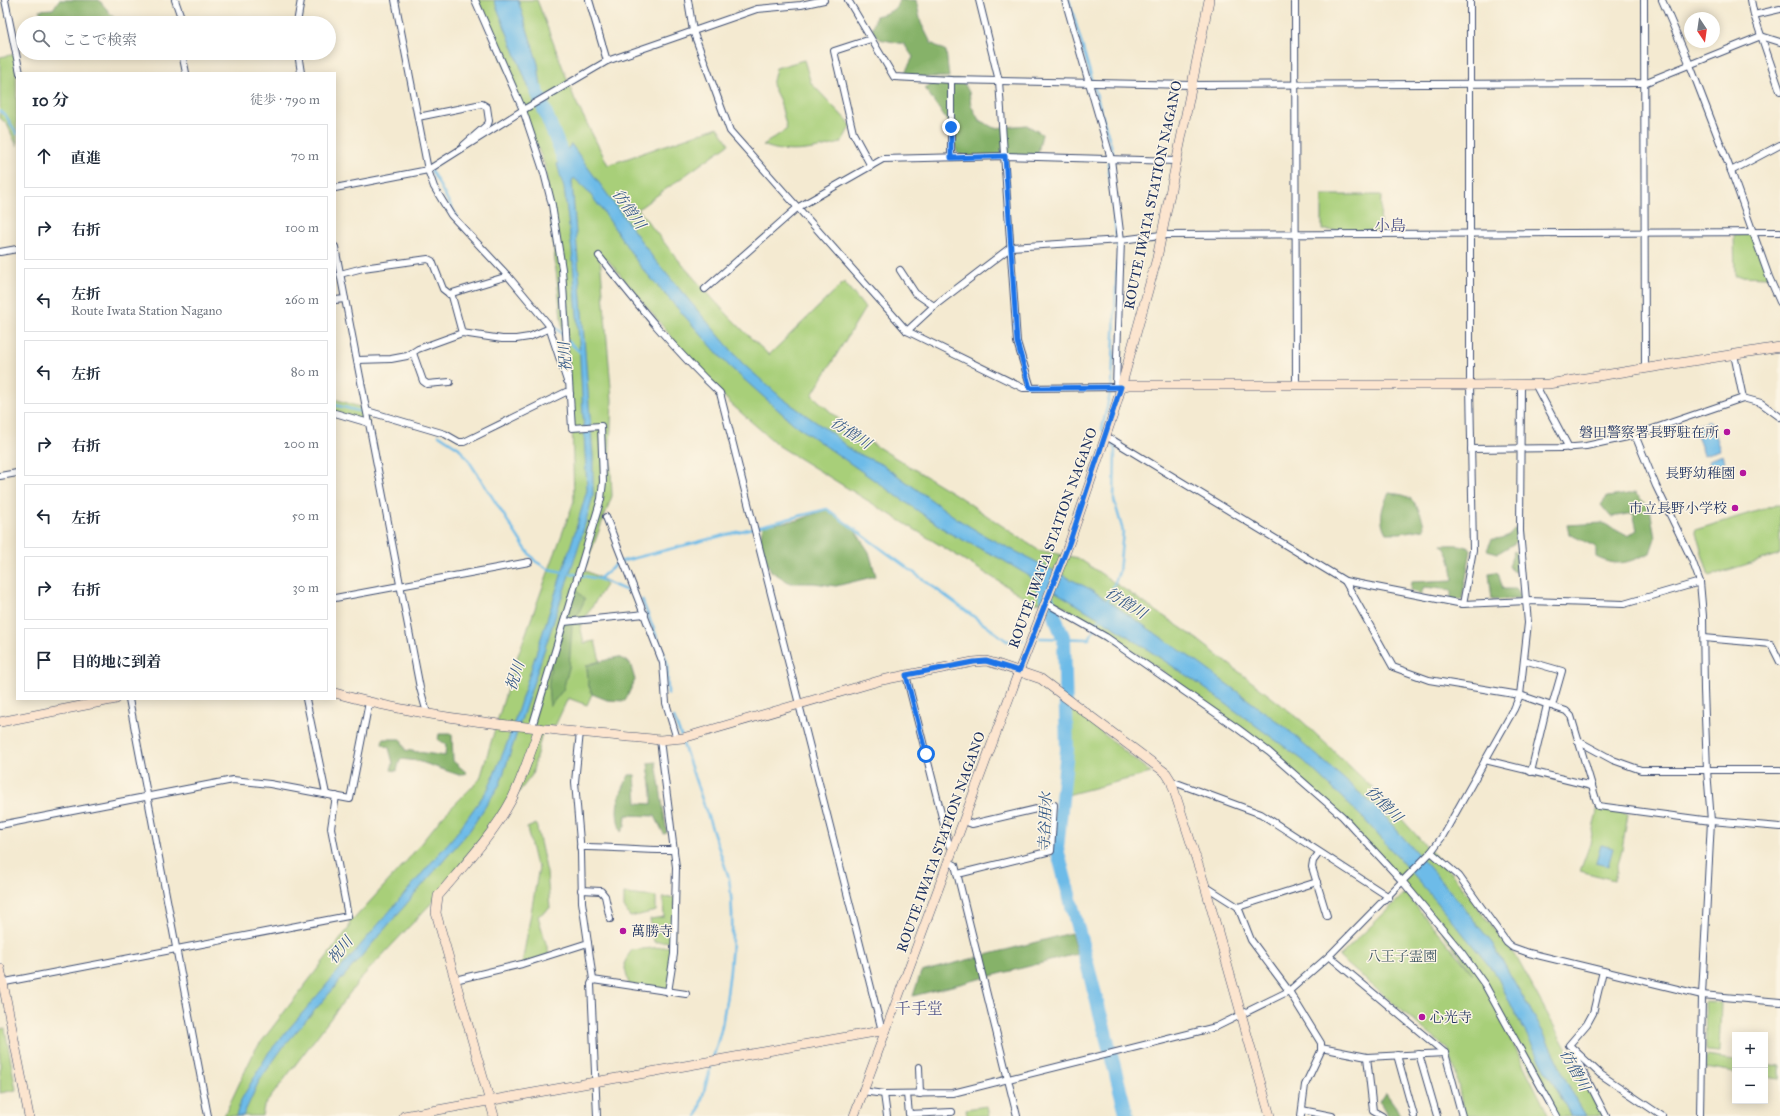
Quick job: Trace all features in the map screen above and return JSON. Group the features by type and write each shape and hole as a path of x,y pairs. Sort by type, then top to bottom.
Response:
{"street":[{"path":"6,0 16,52"},
{"path":"175,0 181,16"},
{"path":"298,16 301,0"},
{"path":"395,0 434,187 451,215 540,312 550,328 570,392"},
{"path":"475,0 523,110 544,173 557,228 562,269 572,428 601,426 603,482 601,499 532,727 518,784 502,817 490,835 438,896 436,913 494,1116"},
{"path":"589,0 607,61"},
{"path":"688,0 693,30 730,131 907,331 1023,388 1119,387 1130,385 1470,386 1548,384 1645,367 1780,347"},
{"path":"336,188 430,168 523,110 570,84 607,61 757,9 802,5 824,0"},
{"path":"848,0 894,77 951,80 1192,85 1644,83 1761,36 1780,42"},
{"path":"979,0 999,81 1017,342 1030,388"},
{"path":"1065,0 1092,82 1111,159 1121,240 1119,387"},
{"name":"ROUTE IWATA STATION NAGANO","path":"854,1116 884,1030 1062,561 1106,436 1155,265 1209,0"},
{"path":"1296,0 1296,385"},
{"path":"1463,604 1473,550 1470,386 1470,0"},
{"path":"1644,0 1645,367"},
{"path":"1662,0 1690,65 1780,302"},
{"path":"1751,0 1754,15 1780,91"},
{"path":"1754,15 1780,9"},
{"path":"871,39 834,51 853,133 871,166"},
{"path":"18,60 20,72"},
{"path":"183,60 186,72"},
{"path":"299,60 301,72"},
{"path":"951,80 951,158"},
{"path":"420,117 482,104 487,107 488,124 464,144 460,150"},
{"path":"1731,171 1780,145"},
{"path":"705,289 797,208 883,159 1005,156 1176,161"},
{"path":"907,331 934,306 1011,247 1121,240 1161,235 1471,232 1780,232"},
{"path":"0,252 16,249"},
{"path":"336,252 420,688 427,713"},
{"path":"404,1116 884,1030 720,393 673,345 631,298 599,256"},
{"path":"340,274 363,268 428,259 432,260 443,289 452,296 462,333"},
{"path":"900,270 915,293 934,306"},
{"path":"449,294 508,276"},
{"path":"336,300 345,298"},
{"path":"357,360 391,359 407,356 462,333 502,339 516,339 529,337 550,328"},
{"path":"412,353 423,381 427,384 450,382"},
{"path":"1734,354 1743,398"},
{"path":"1535,384 1569,448"},
{"path":"862,1091 884,1094 953,1093 1216,1027 1289,991 1329,956 1404,881 1431,852 1442,837 1514,709 1520,695 1528,623 1527,601 1520,548 1521,385"},
{"path":"367,411 445,434 459,442 464,442 566,392 570,392"},
{"path":"1471,449 1569,448 1586,446 1635,435 1743,398 1762,403 1780,417"},
{"path":"336,413 369,423"},
{"path":"1635,435 1656,486 1692,560 1700,582 1704,638 1707,770 1711,821 1702,995 1700,1116"},
{"path":"1106,436 1345,581 1415,596 1463,604 1527,601 1624,604 1700,582"},
{"path":"0,476 16,473"},
{"path":"606,517 663,663 666,703 677,739"},
{"path":"336,598 529,562"},
{"path":"1345,581 1393,667 1429,680 1520,695 1566,711 1571,716 1598,806 1711,821 1780,827"},
{"path":"1046,603 1106,637 1237,728 1270,752 1342,816 1404,881 1462,953 1485,985 1557,1116"},
{"path":"564,622 644,614"},
{"path":"1704,638 1771,644 1780,662"},
{"path":"1524,660 1562,671 1549,705 1531,772"},
{"path":"336,693 369,702 470,721 660,740 677,739 882,680 974,662 986,661 1041,679 1166,773 1172,781 1205,886 1270,1116"},
{"path":"906,675 949,845 954,847"},
{"path":"0,722 111,700"},
{"path":"128,700 208,1116"},
{"path":"306,700 326,794"},
{"path":"0,824 233,780 350,799 369,702"},
{"path":"580,732 575,782 580,847 581,890 593,980 591,984 597,1081 597,1116"},
{"path":"660,740 676,876 674,954 668,992"},
{"path":"1578,740 1613,760 1641,770 1780,770"},
{"path":"1485,760 1592,786"},
{"path":"1172,781 1261,814 1319,853 1389,896"},
{"path":"2,983 348,916 331,828 336,796"},
{"path":"958,874 1051,851 1054,806 972,824 964,821"},
{"path":"580,847 610,846 648,850 674,850"},
{"path":"1431,852 1459,876 1512,947 1529,953 1702,995 1780,1002"},
{"path":"1319,853 1313,861 1312,867 1327,916"},
{"path":"949,862 955,865 958,874 1017,1116"},
{"path":"1238,907 1317,882"},
{"path":"1205,886 1238,907 1251,940 1289,991 1321,1043 1321,1048 1305,1085 1301,1113 1332,1116"},
{"path":"581,890 601,891 605,896 610,919"},
{"path":"455,980 522,964 588,942"},
{"path":"1329,956 1445,1053 1462,1116"},
{"path":"0,968 28,1116"},
{"path":"1569,1045 1587,1024 1593,1013 1603,971"},
{"path":"593,980 686,994"},
{"path":"1569,1045 1606,1116"},
{"path":"1569,1045 1600,1074 1662,1116"},
{"path":"1321,1048 1367,1057 1445,1053"},
{"path":"1420,1054 1437,1116"},
{"path":"1397,1055 1414,1116"},
{"path":"1367,1057 1373,1111 1382,1116"},
{"path":"919,1067 920,1094"},
{"path":"884,1094 887,1116"},
{"path":"908,1094 909,1114 952,1112"}],"green space":[{"path":"59,0 99,0 112,16 43,16 39,10 53,9"},
{"name":"八王子霊園","path":"478,0 537,0 575,100 608,165 718,127 729,144 638,209 668,248 700,285 769,355 844,282 865,308 812,395 853,432 955,494 1038,550 1078,558 1193,636 1302,721 1378,793 1457,880 1518,960 1603,1116 1557,1116 1491,1000 1549,1116 1464,1116 1456,1073 1448,1050 1339,957 1405,893 1473,974 1423,905 1353,828 1269,752 1157,667 1054,600 1034,603 779,446 730,403 684,352 608,260 600,256 612,400 610,450 612,496 584,570 609,582 600,580 606,585 580,625 584,643 595,641 600,661 587,665 588,683 592,694 587,705 568,698 555,726 543,728 532,775 438,896 362,977 264,1106 262,1116 224,1116 255,1050 349,928 350,918 354,919 405,863 443,816 480,779 513,669 574,501 572,421 545,166"},
{"path":"899,0 916,0 921,23 931,43 946,51 949,77 903,77 913,57 904,44 879,39 872,30 876,16 887,13 896,7"},
{"path":"16,54 16,144 7,124 0,118 0,57"},
{"path":"804,60 811,83 851,125 841,143 812,149 792,151 763,145 787,129 780,101 772,85 776,68"},
{"path":"941,80 962,80 969,92 971,105 979,120 994,128 1027,125 1042,134 1037,157 969,157 957,153 951,127 925,88"},
{"path":"1322,195 1381,195 1380,231 1322,230"},
{"path":"1734,234 1754,234 1769,277 1735,276"},
{"path":"336,399 366,409 369,423 336,413"},
{"path":"1389,493 1404,495 1411,499 1423,520 1424,529 1400,533 1386,533 1382,523 1382,513 1384,503"},
{"path":"1635,493 1650,508 1655,538 1650,553 1629,561 1617,563 1611,562 1596,557 1596,547 1569,534 1567,525 1603,523 1627,536 1637,530 1633,513 1611,517 1601,505 1607,497"},
{"path":"1780,504 1780,554 1709,576 1695,530"},
{"path":"827,509 854,529 869,552 876,576 836,586 814,583 790,583 771,571 759,545 763,525 799,520"},
{"path":"1518,528 1520,537 1515,543 1498,553 1487,550 1492,539 1504,537 1514,529"},
{"path":"1442,545 1461,545 1471,550 1462,600 1451,599 1451,590 1424,587 1421,594 1410,591 1411,582 1453,580 1449,557"},
{"path":"1514,551 1517,553 1519,568 1516,572 1512,571 1509,566"},
{"path":"1489,573 1498,573 1503,589 1517,589 1521,599 1492,600"},
{"path":"574,588 585,599 572,627 569,668 563,690 550,706 549,676 555,646"},
{"path":"618,657 630,663 635,680 625,701 607,700 592,694 588,683 587,665"},
{"path":"1072,708 1151,773 1067,795"},
{"path":"439,734 452,734 453,761 467,773 459,775 418,761 400,759 397,771 391,770 393,763 389,748 382,744 383,739 401,739 405,750 445,756 446,744 438,740"},
{"path":"656,762 667,833 664,834 655,816 626,815 625,826 621,832 617,809 622,791 629,775 635,775 637,803 652,804 648,763"},
{"path":"1598,806 1628,814 1622,850 1614,880 1580,871 1590,844"},
{"path":"536,824 547,873 550,908 538,916 549,954 522,964 539,867 535,862 527,828"},
{"path":"624,894 656,897 656,911 630,917 624,907"},
{"path":"675,897 674,941 654,942 650,919 664,917 663,898"},
{"path":"1071,933 1077,954 913,996 921,972"},
{"path":"674,946 668,992 629,985 624,964 631,950"},
{"path":"1705,1001 1721,1003 1719,1053 1706,1052"},
{"path":"5,1028 16,1090 0,1093 0,1029"},
{"path":"1706,1056 1732,1060 1732,1072 1706,1068"},
{"path":"1768,1064 1780,1066 1780,1079 1768,1077"},
{"path":"1386,1093 1396,1107 1400,1116 1388,1116 1380,1102"},
{"path":"987,1106 989,1116 967,1116 966,1109"}],"water":[{"path":"494,0 518,0 538,64 547,134"},
{"path":"571,144 654,259 743,364 783,399 830,432 852,451 883,465 959,520 987,537 1092,590 1200,664 1286,728 1379,810 1451,892 1492,943 1543,1032 1574,1096 1586,1116 1571,1116 1516,1015 1496,974 1437,902 1363,818 1304,761 1196,682 1117,629 1001,559 951,534 794,424 729,366 640,266 603,211 586,189 574,178 572,181 593,456 593,496 580,542 500,784 470,830 284,1046 259,1081 243,1116 236,1116 241,1100 269,1052 455,835 488,789 508,741 587,490 579,342 572,251 564,188 557,164"},
{"path":"1710,421 1720,450 1704,455 1694,426"},
{"path":"1723,455 1725,462 1710,467 1708,460"},
{"path":"1601,845 1613,848 1608,866 1596,863"}],"waterway":[{"path":"1069,0 1113,152 1108,163 1118,249"},
{"name":"彷僧川","path":"537,91 565,162 567,173"},
{"path":"0,111 6,116 16,132"},
{"path":"431,170 457,217"},
{"path":"1104,432 1102,429 1112,385 1117,262"},
{"name":"祝川","path":"550,322 565,337"},
{"name":"祝川","path":"568,341 582,354"},
{"path":"336,405 367,413"},
{"path":"439,435 459,448 467,458 535,561 548,569 599,579 635,594"},
{"path":"1107,603 1119,572 1123,531 1114,500 1115,449 1110,441"},
{"path":"599,579 619,562 827,509 1007,641 1023,640"},
{"name":"寺谷用水","path":"1037,574 1064,639 1067,750 1057,849 1127,1116"},
{"path":"642,600 667,662 668,694"},
{"path":"1040,638 1089,639 1101,616"},
{"path":"674,718 681,736"},
{"path":"682,741 729,878 731,896 732,952 728,989 722,1025 713,1058"},
{"path":"697,1116 712,1063"}],"place":[{"name":"磐田警察署長野駐在所","path":"1727,432"},
{"name":"長野幼稚園","path":"1743,473"},
{"name":"市立長野小学校","path":"1735,508"},
{"name":"萬勝寺","path":"623,931"},
{"name":"心光寺","path":"1422,1017"}],"district":[{"name":"小島","path":"1390,225"},
{"name":"千手堂","path":"919,1008"}],"route":[{"path":"926,754 906,675 986,661 1019,671 1070,541 1115,409 1121,387 1030,388 1017,342 1005,156 951,158 951,127"}]}
